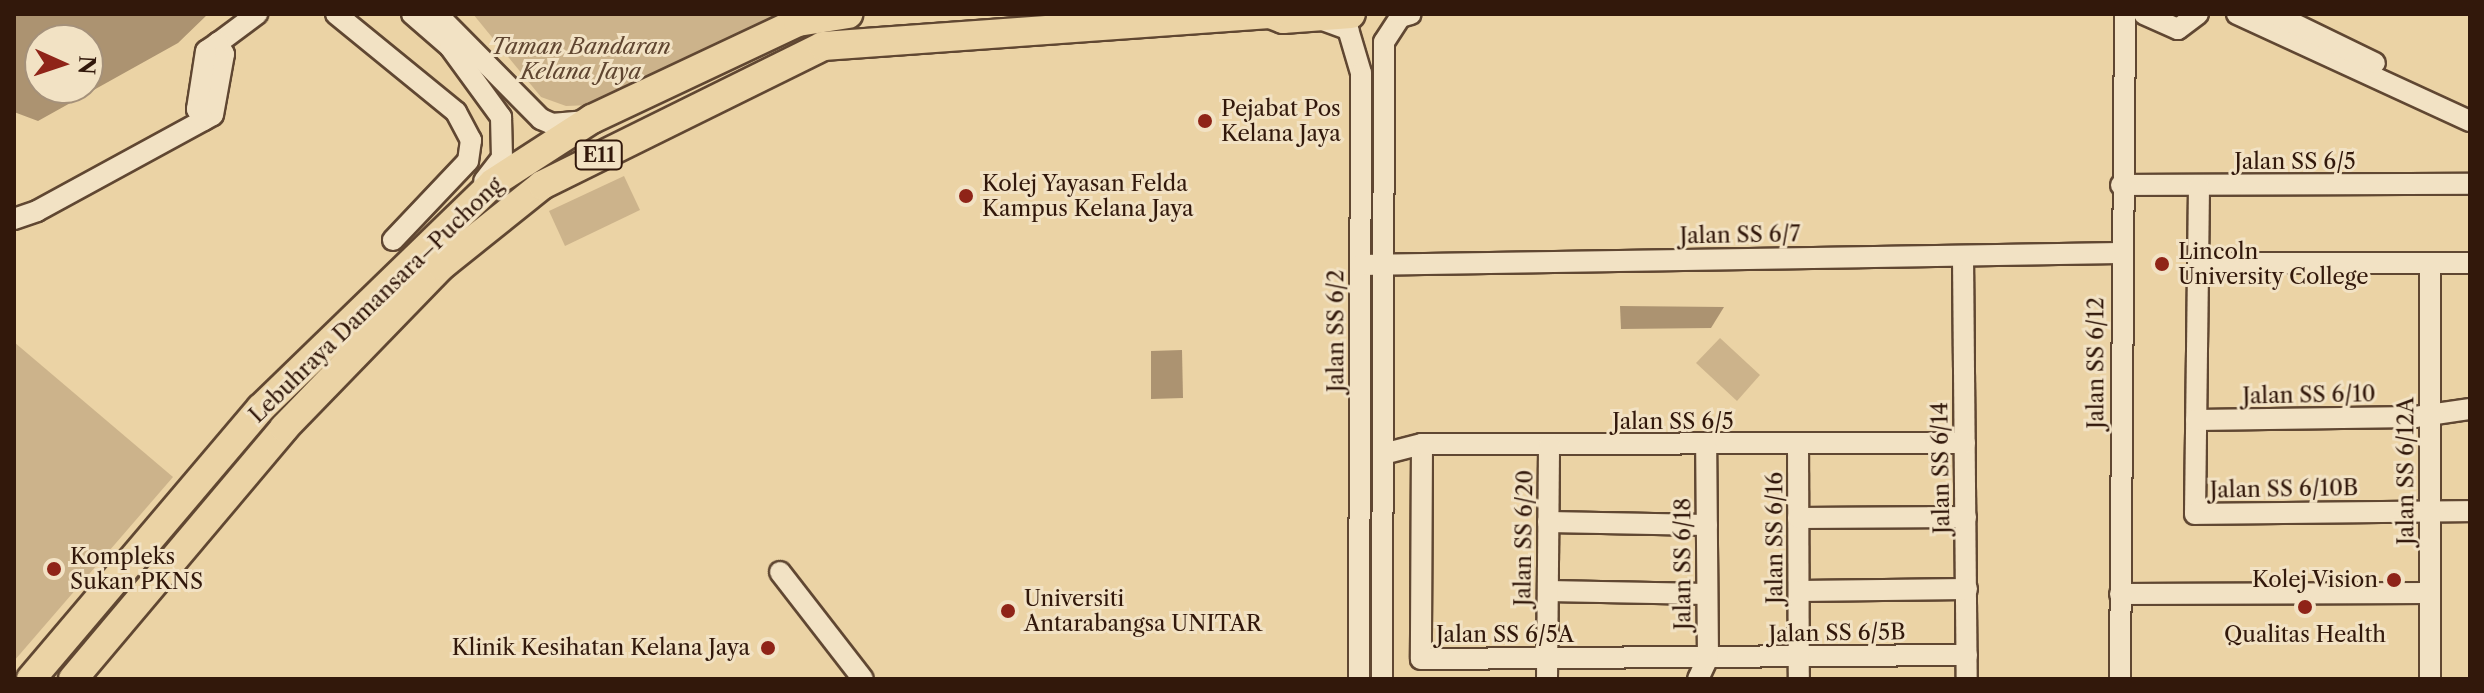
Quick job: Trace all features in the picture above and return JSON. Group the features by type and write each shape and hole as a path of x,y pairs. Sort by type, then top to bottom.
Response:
{"highway":[{"name":"Lebuhraya Damansara–Puchong","path":"31,679 261,408 440,232 524,160 592,119 798,22 848,14"},
{"name":"Lebuhraya Damansara–Puchong","path":"73,679 284,428 441,266 542,185 823,46 1272,14 1307,17 1351,14"}],"street":[{"path":"14,219 203,120 197,109 206,51 257,14"},
{"path":"336,14 456,112 471,140 468,161 393,240"},
{"path":"412,14 450,47 481,83 504,126 502,158 440,232"},
{"path":"437,14 541,119 552,124 592,119"},
{"path":"1382,679 1384,42 1400,17 1411,14"},
{"name":"Jalan SS 6/12","path":"2120,679 2120,253 2125,14"},
{"path":"2144,14 2178,29 2198,14"},
{"path":"2237,14 2470,121"},
{"path":"2274,14 2470,108"},
{"name":"Jalan SS 6/2","path":"1307,17 1348,29 1358,50 1359,679"},
{"name":"Jalan SS 6/5","path":"2121,185 2470,184"},
{"path":"2196,420 2199,187"},
{"name":"Jalan SS 6/7","path":"1360,265 2120,253"},
{"name":"Jalan SS 6/14","path":"1963,256 1967,679"},
{"path":"2198,263 2470,263"},
{"name":"Jalan SS 6/12A","path":"2430,264 2430,679"},
{"name":"Jalan SS 6/10","path":"2196,420 2470,409"},
{"name":"Jalan SS 6/10B","path":"2196,420 2195,514 2470,511"},
{"name":"Jalan SS 6/5","path":"1383,454 1422,444 1706,446 1965,443"},
{"name":"Jalan SS 6/5A","path":"1422,444 1421,659 1547,670 1708,658"},
{"name":"Jalan SS 6/20","path":"1547,670 1549,445"},
{"name":"Jalan SS 6/16","path":"1798,445 1799,669"},
{"name":"Jalan SS 6/18","path":"1698,679 1708,658 1706,446"},
{"path":"1798,518 1966,517"},
{"path":"1548,522 1707,525"},
{"path":"780,572 863,679"},
{"path":"1799,591 1967,589"},
{"path":"1548,591 1707,594"},
{"path":"2120,594 2430,593"},
{"name":"Jalan SS 6/5B","path":"1708,658 1799,669 1967,655"}],"green space":[{"name":"Taman Bandaran Kelana Jaya","path":"473,14 785,14 591,105 566,106 541,97"},
{"path":"624,176 640,210 565,246 549,211"},
{"path":"1720,338 1760,375 1737,401 1696,363"},
{"name":"Kompleks Sukan PKNS","path":"14,342 173,477 14,661"}],"shaded area":[{"path":"14,14 208,14 178,43 104,84 104,24 24,24 24,104 69,104 38,121 14,112"},
{"path":"1620,306 1724,307 1711,328 1621,329"},
{"path":"1182,350 1183,398 1151,399 1151,351"}],"place":[{"name":"Pejabat Pos Kelana Jaya","path":"1205,121"},
{"name":"Kolej Yayasan Felda Kampus Kelana Jaya","path":"966,196"},
{"name":"Lincoln University College","path":"2162,264"},
{"name":"Kompleks Sukan PKNS","path":"54,569"},
{"name":"Kolej Vision","path":"2394,580"},
{"name":"Qualitas Health","path":"2305,607"},
{"name":"Universiti Antarabangsa UNITAR","path":"1008,611"},
{"name":"Klinik Kesihatan Kelana Jaya","path":"768,648"}]}
